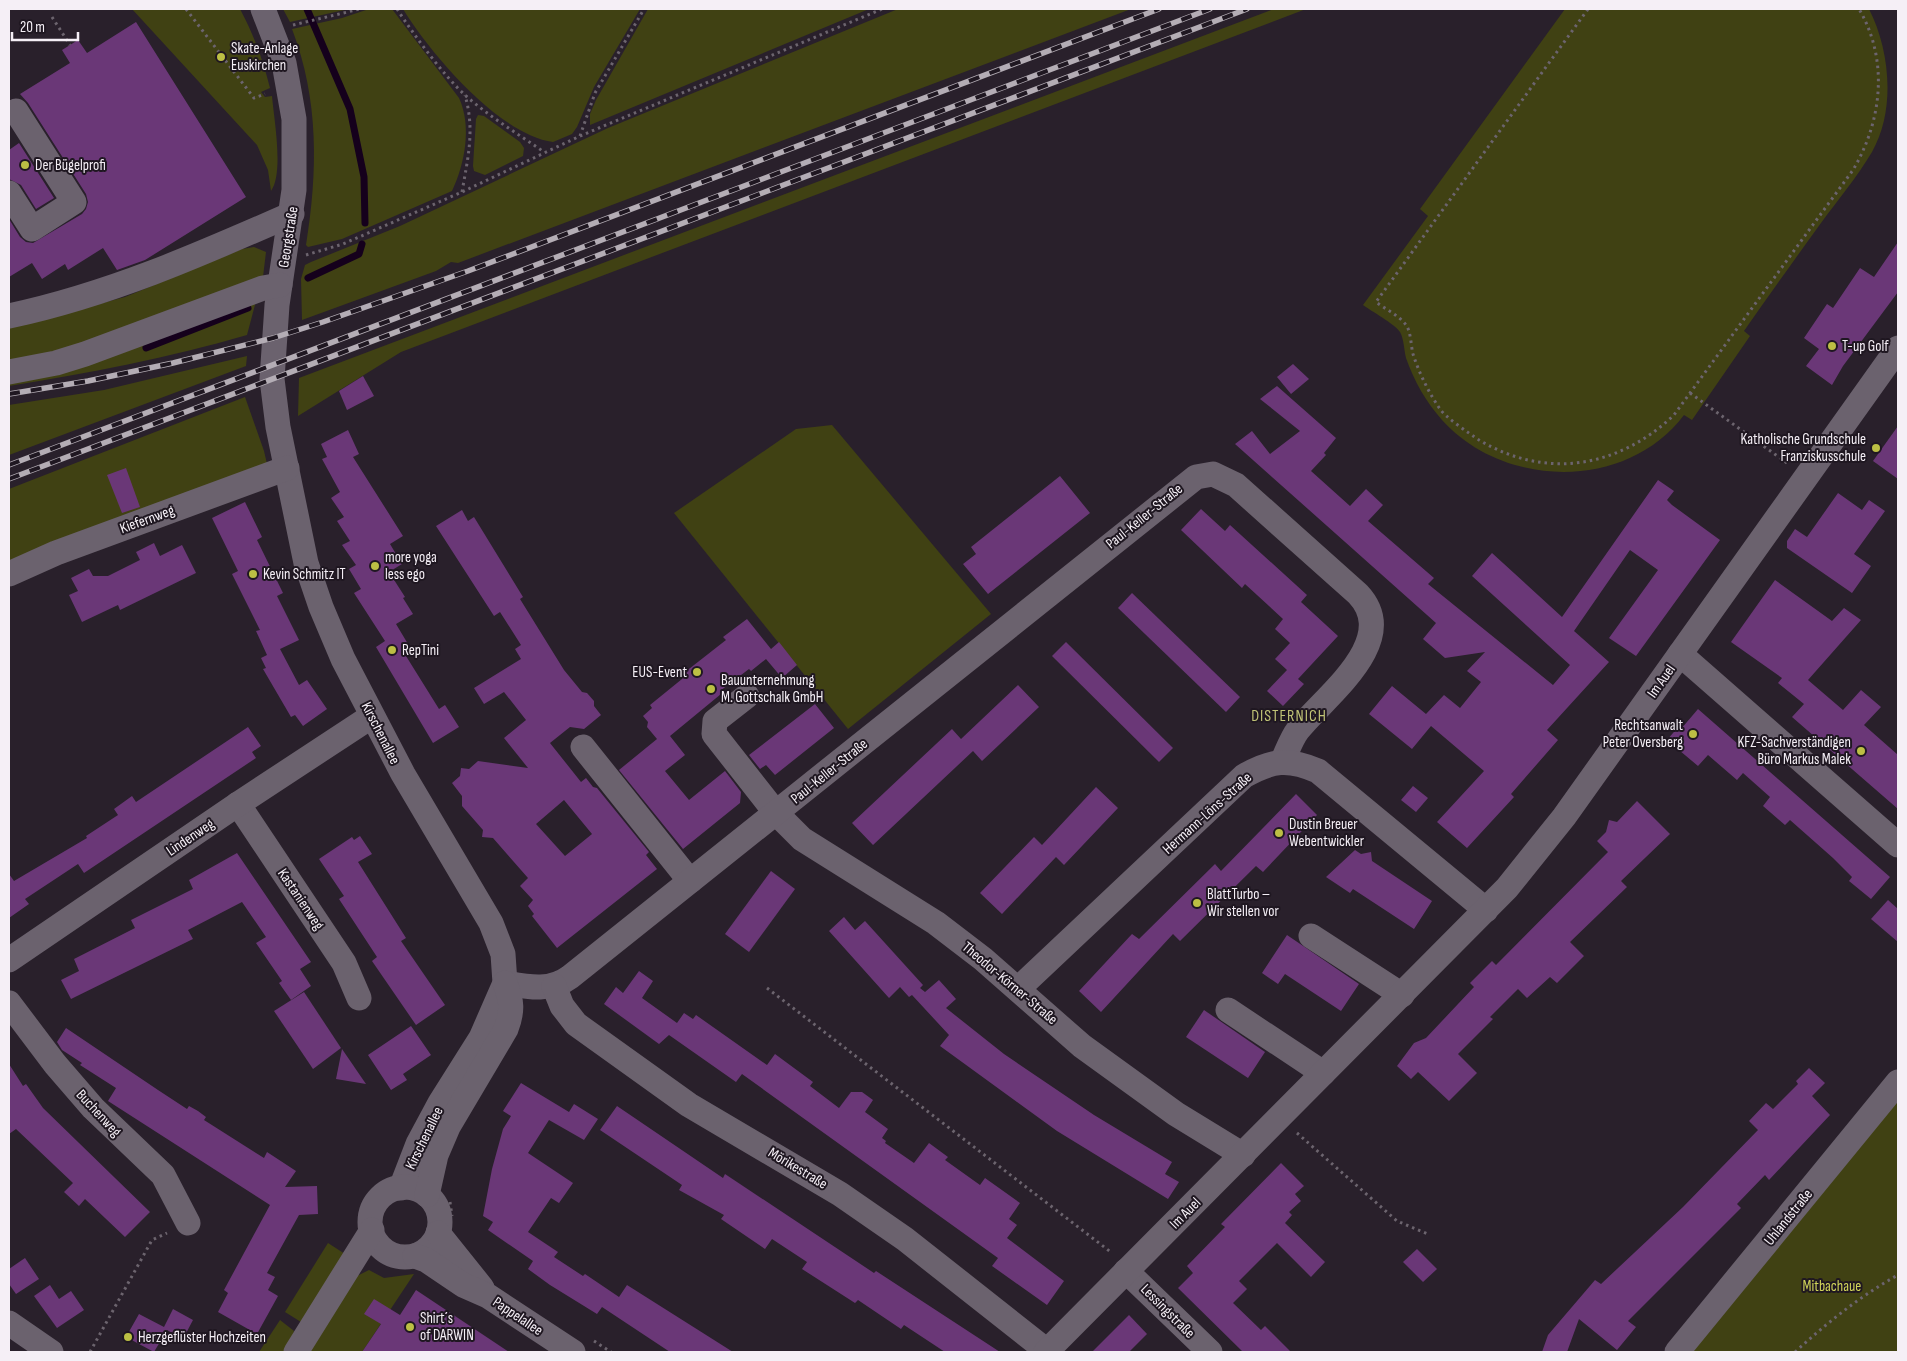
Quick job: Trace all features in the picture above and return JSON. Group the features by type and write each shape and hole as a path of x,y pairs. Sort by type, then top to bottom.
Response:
{"street":[{"name":"Georgstraße","path":"263,9 278,45 291,95 296,141 292,214 273,338 272,379 274,405 287,468"},
{"path":"9,193 32,229 74,202 16,111"},
{"path":"9,316 56,306 138,279 292,214"},
{"path":"9,372 56,363 86,354 263,288 280,285"},
{"name":"Im Auel","path":"1047,1352 1507,888 1564,817 1898,348"},
{"name":"Kiefernweg","path":"9,574 56,553 287,468"},
{"name":"Kirschenallee","path":"287,468 312,583 337,647 403,774 496,934 505,964 505,983 512,1000 512,1012 506,1029 448,1127 436,1155 426,1195"},
{"name":"Paul-Keller-Straße","path":"505,983 530,987 554,986 570,977 1189,480 1204,475 1221,476 1236,485 1358,594 1370,613 1371,632 1366,652 1296,732 1282,762"},
{"path":"1680,654 1898,845"},
{"name":"Paul-Keller-Straße","path":"747,696 715,721 714,734 776,813"},
{"name":"Lindenweg","path":"9,960 238,804 372,716"},
{"path":"583,747 690,881"},
{"name":"Hermann-Löns-Straße","path":"1018,989 1244,776 1262,766 1282,762 1307,766 1330,779 1486,910"},
{"name":"Kastanienweg","path":"238,804 344,963 359,998"},
{"name":"Theodor-Körner-Straße","path":"776,813 802,839 936,923 1018,989 1082,1046 1127,1079 1176,1114 1243,1155"},
{"path":"1311,936 1402,995"},
{"name":"Kirschenallee","path":"401,1188 418,1144 440,1103 482,1038 505,983"},
{"name":"Mörikestraße","path":"554,986 562,1006 576,1024 689,1105 804,1171 905,1239 1047,1352"},
{"name":"Buchenweg","path":"9,1003 55,1064 93,1108 163,1175 188,1223"},
{"path":"1228,1010 1323,1073"},
{"name":"Uhlandstraße","path":"1677,1352 1898,1082"},
{"path":"334,1292 359,1270 429,1247 438,1233 439,1212 426,1195 412,1188 401,1188 386,1193 376,1204 371,1220 372,1230 379,1245 404,1255"},
{"path":"296,1352 372,1230"},
{"name":"Pappelallee","path":"438,1233 488,1296"},
{"name":"Pappelallee","path":"404,1255 426,1260 463,1285 488,1296 573,1352"},
{"name":"Lessingstraße","path":"1126,1271 1210,1352"},
{"path":"9,1324 51,1352"}],"path":[{"path":"186,9 254,98"},
{"path":"292,25 360,9"},
{"path":"397,9 464,95 545,152"},
{"path":"580,136 595,93 644,9"},
{"path":"301,256 315,254 343,244 462,192 580,136 882,9"},
{"path":"1588,9 1376,302 1407,326 1419,371 1441,411 1469,434 1507,454 1549,464 1590,462 1608,457 1641,442 1674,416 1852,170 1869,140 1877,104 1878,65 1869,32 1859,9"},
{"path":"52,17 70,45"},
{"path":"462,192 471,133 470,116 464,95"},
{"path":"1690,393 1806,477"},
{"path":"767,988 1113,1254 1126,1271"},
{"path":"1279,1118 1397,1221 1428,1234"},
{"path":"90,1352 152,1240 188,1223"},
{"path":"1795,1352 1824,1325 1863,1296 1898,1275"}],"green space":[{"path":"132,9 240,9 258,48 270,88 261,92 265,97 272,96 278,159 275,183 271,191 268,170 257,145"},
{"path":"283,9 349,9 290,22"},
{"path":"369,9 392,9 459,98 463,109 466,133 460,169 452,191 342,239 308,247 306,245 313,190 314,136 307,82 301,55 292,29 342,18"},
{"path":"403,9 640,9 594,87 577,127 572,134 553,142 532,136 489,108 448,69"},
{"path":"648,9 869,9 590,125 590,114 596,100"},
{"path":"898,9 1131,9 458,263 451,262 436,271 302,320 301,279 305,265 400,226 608,128"},
{"path":"1274,9 1306,9 401,352 298,416 299,378"},
{"path":"1565,9 1869,9 1882,43 1886,61 1887,99 1885,118 1872,152 1744,331 1750,336 1692,420 1684,415 1660,440 1631,458 1599,468 1565,472 1531,469 1498,459 1468,443 1442,420 1426,399 1409,367 1400,332 1363,305 1428,216 1420,209"},
{"path":"478,115 484,116 520,142 524,148 523,156 485,175 474,171 476,119"},
{"path":"254,247 266,252 263,277 82,348 9,360 9,328 125,297 242,249"},
{"path":"256,301 247,335 129,364 9,386 9,379"},
{"path":"247,356 246,366 9,455 9,405 104,390"},
{"path":"245,397 267,464 9,565 9,489"},
{"path":"832,425 991,614 848,729 674,513 796,429"},
{"name":"Mitbachaue","path":"1898,1098 1898,1352 1690,1352"},
{"path":"328,1243 345,1254 301,1322 285,1312"},
{"path":"369,1270 384,1278 414,1274 362,1352 305,1352 355,1277"},
{"path":"280,1320 294,1331 288,1352 259,1352"}],"building":[{"path":"136,22 246,197 145,260 117,270 103,248 68,270 65,264 42,279 32,263 9,277 9,219 20,237 26,242 33,243 82,214 88,202 86,194 28,103 20,94 70,63 62,50 78,40 87,53"},
{"name":"Der Bügelprofi","path":"19,143 54,198 36,209 21,185 9,179 9,150"},
{"path":"1898,242 1898,292 1843,366 1832,385 1806,366 1819,349 1804,338 1827,304 1833,308 1860,268 1874,277"},
{"path":"1293,364 1309,379 1291,394 1277,377"},
{"path":"363,376 374,396 347,410 339,391"},
{"path":"1277,386 1336,438 1324,453 1326,455 1311,471 1350,506 1366,489 1383,505 1368,521 1434,578 1428,584 1553,685 1570,665 1472,576 1492,553 1562,617 1658,480 1674,491 1667,500 1672,505 1720,540 1636,656 1609,638 1658,570 1630,550 1574,631 1609,662 1547,730 1558,740 1511,794 1514,797 1467,848 1437,822 1484,771 1431,726 1412,749 1369,714 1392,686 1426,714 1444,695 1460,708 1481,682 1467,671 1485,652 1445,658 1423,639 1436,623 1235,444 1252,431 1270,454 1300,431 1260,399"},
{"path":"1898,426 1898,479 1873,461"},
{"path":"348,430 359,454 353,457 403,536 390,544 402,564 389,572 413,614 396,624 408,644 401,648 439,709 445,705 459,727 433,743 376,647 385,641 354,593 361,589 349,569 356,565 342,545 350,541 337,521 344,517 331,498 340,492 322,459 327,457 321,444"},
{"path":"126,468 140,507 122,513 107,475"},
{"path":"1060,476 1090,513 988,594 963,564 976,554 971,547"},
{"path":"1838,493 1862,510 1869,500 1885,511 1854,554 1871,566 1852,593 1787,548 1787,541 1795,529 1807,537"},
{"path":"245,502 262,537 257,540 283,593 277,596 299,640 280,649 299,685 307,680 327,709 303,726 295,715 291,717 263,669 266,668 261,658 267,655 256,631 260,630 232,574 238,571 212,518"},
{"path":"1201,509 1225,531 1230,525 1307,595 1301,602 1338,636 1298,679 1304,684 1283,706 1267,691 1287,670 1275,659 1290,643 1275,629 1283,619 1245,584 1242,588 1181,530"},
{"path":"462,510 468,521 474,517 523,597 520,599 564,670 582,692 587,693 594,701 594,706 601,715 584,729 570,727 550,743 581,782 586,778 593,787 597,788 649,852 646,855 657,869 557,948 532,916 534,914 528,906 533,900 520,886 528,878 493,838 482,837 483,830 462,806 462,796 452,783 460,776 461,768 469,769 478,761 528,768 504,738 526,720 504,692 484,704 474,688 521,659 515,649 521,645 500,612 494,616 436,526","holes":["564,800 592,834 565,856 536,824"]},
{"path":"154,543 160,556 182,545 196,573 120,610 118,605 82,622 69,595 78,591 71,578 89,569 93,576 108,576 140,560 136,552"},
{"path":"1775,580 1832,621 1844,608 1861,620 1808,680 1843,710 1861,690 1881,707 1864,725 1898,755 1898,809 1792,717 1804,704 1778,683 1782,678 1731,642"},
{"path":"1132,593 1240,697 1226,712 1118,608"},
{"path":"747,619 771,649 779,642 797,665 782,678 766,659 720,691 721,694 670,736 685,755 665,771 689,800 725,771 741,792 740,803 683,849 619,770 657,739 647,727 648,722 643,716 652,708 650,705 682,679 680,676 726,640 723,637"},
{"path":"1066,642 1173,748 1159,762 1052,656"},
{"path":"1018,685 1039,707 982,761 973,751 873,845 852,823 952,729 961,739"},
{"path":"815,704 834,728 775,775 766,765 760,769 749,755"},
{"path":"1698,709 1890,877 1871,899 1849,881 1852,877 1833,858 1790,820 1785,825 1763,806 1770,797 1743,773 1737,780 1708,755 1698,766 1667,740 1679,726 1681,729"},
{"path":"248,727 261,746 252,752 256,758 84,873 78,864 25,899 29,904 9,918 9,874 14,881 87,838 86,836 118,815 114,809 132,796 136,802"},
{"path":"1413,786 1428,798 1416,812 1401,800"},
{"path":"1096,787 1118,808 1064,865 1056,857 1002,914 980,893 1034,837 1042,845"},
{"path":"1296,794 1317,815 1263,872 1256,866 1180,941 1173,934 1101,1012 1079,991 1132,934 1139,939 1215,864 1221,871"},
{"path":"1637,801 1670,834 1621,881 1627,887 1570,942 1584,956 1557,983 1550,977 1527,998 1518,989 1490,1017 1493,1019 1458,1054 1477,1073 1449,1101 1418,1072 1411,1079 1397,1066 1414,1043 1426,1038 1474,987 1470,983 1492,961 1496,965 1608,852 1597,841 1606,832 1609,820 1617,822"},
{"path":"360,836 372,854 358,862 406,938 401,941 445,1005 416,1025 372,961 377,957 339,899 344,896 319,859 352,837 354,840"},
{"path":"1355,850 1361,854 1371,852 1372,861 1432,901 1414,929 1353,889 1350,893 1326,877"},
{"path":"237,853 311,962 300,969 311,986 291,1000 279,983 282,981 256,943 266,937 242,902 188,930 193,939 71,999 61,980 79,971 74,959 135,928 131,920 193,889 189,880"},
{"path":"771,871 795,889 749,952 725,934"},
{"path":"1888,900 1898,909 1898,942 1871,919"},
{"path":"844,917 855,930 865,921 923,985 920,988 925,992 939,980 956,999 946,1008 1004,1054 1094,1115 1172,1162 1165,1174 1179,1182 1168,1199 1057,1131 940,1046 949,1035 912,995 909,997 900,987 889,998 829,931"},
{"path":"1287,935 1359,984 1341,1011 1285,974 1278,984 1262,973"},
{"path":"639,971 653,981 642,998 677,1023 684,1013 693,1019 696,1015 767,1065 775,1054 813,1082 810,1086 839,1108 851,1092 862,1092 873,1100 865,1112 888,1129 882,1138 886,1141 885,1143 914,1163 929,1143 948,1157 945,1160 980,1185 985,1178 1020,1203 1009,1219 1017,1225 1007,1238 1064,1281 1047,1305 992,1266 998,1258 742,1074 736,1082 669,1035 659,1044 604,1004 616,987 623,993"},
{"path":"304,992 341,1048 313,1069 274,1011"},
{"path":"1204,1010 1265,1052 1248,1078 1186,1037"},
{"path":"411,1026 431,1055 403,1074 407,1080 391,1090 368,1055"},
{"path":"66,1028 187,1109 189,1106 198,1111 206,1117 204,1120 264,1158 267,1152 296,1171 285,1187 317,1186 318,1214 299,1215 267,1273 275,1277 268,1290 278,1296 257,1334 218,1312 228,1293 224,1290 270,1205 108,1101 116,1088 80,1065 82,1063 62,1050 57,1042"},
{"path":"342,1049 366,1084 336,1079"},
{"path":"9,1064 23,1086 26,1084 43,1108 150,1212 125,1237 85,1199 79,1206 64,1192 73,1183 16,1129 9,1134"},
{"path":"1809,1068 1825,1083 1812,1096 1830,1115 1769,1180 1765,1175 1737,1204 1741,1208 1628,1321 1636,1327 1617,1350 1579,1319 1567,1352 1542,1352 1548,1335 1595,1280 1601,1284 1683,1207 1758,1130 1749,1121 1766,1103 1773,1109 1798,1084 1796,1081"},
{"path":"521,1083 569,1112 574,1104 598,1119 584,1140 549,1120 528,1153 573,1183 559,1203 551,1198 528,1232 558,1252 554,1257 583,1276 585,1274 619,1297 627,1285 733,1352 670,1352 602,1307 597,1314 550,1285 528,1269 533,1261 488,1230 493,1222 483,1216 492,1169 503,1129 511,1116 503,1111"},
{"path":"617,1106 723,1178 725,1174 874,1273 876,1271 1000,1352 945,1352 904,1325 901,1329 858,1300 855,1303 802,1269 807,1262 772,1239 765,1249 721,1219 724,1215 679,1190 682,1185 600,1130"},
{"path":"1281,1163 1304,1186 1295,1194 1301,1201 1289,1212 1292,1215 1285,1223 1325,1262 1311,1277 1277,1243 1239,1281 1247,1289 1233,1303 1261,1330 1265,1326 1291,1352 1243,1352 1178,1288 1193,1273 1187,1266 1225,1227 1221,1224"},
{"path":"1417,1249 1437,1269 1423,1282 1403,1262"},
{"path":"25,1258 39,1279 16,1294 9,1284 9,1269"},
{"path":"50,1285 59,1299 71,1291 84,1310 57,1328 34,1296"},
{"path":"416,1290 509,1352 362,1352 381,1324 364,1314 374,1299 400,1315"},
{"path":"173,1309 193,1320 183,1339 167,1330 154,1352 126,1337 139,1314 164,1327"},
{"path":"1129,1315 1147,1334 1129,1352 1092,1352"}],"waterway":[{"path":"307,9 350,109 364,177 365,223"},
{"path":"308,278 359,254 362,244"},
{"path":"146,348 248,308"}],"railway":[{"path":"9,394 88,381 173,363 273,338 323,322 468,271 1159,9"},
{"path":"9,465 1210,9"},
{"path":"9,479 1247,9"}],"place":[{"name":"Skate-Anlage Euskirchen","path":"221,57"},
{"name":"Der Bügelprofi","path":"25,165"},
{"name":"T-up Golf","path":"1832,346"},
{"name":"Katholische Grundschule Franziskusschule","path":"1876,448"},
{"name":"more yoga less ego","path":"375,566"},
{"name":"Kevin Schmitz IT","path":"253,574"},
{"name":"RepTini","path":"392,650"},
{"name":"EUS-Event","path":"697,672"},
{"name":"Bauunternehmung M. Gottschalk GmbH","path":"711,689"},
{"name":"Rechtsanwalt Peter Oversberg","path":"1693,734"},
{"name":"KFZ-Sachverständigen Büro Markus Malek","path":"1861,751"},
{"name":"Dustin Breuer Webentwickler","path":"1279,833"},
{"name":"BlattTurbo – Wir stellen vor","path":"1197,903"},
{"name":"Shirt´s of DARWIN","path":"410,1327"},
{"name":"Herzgeflüster Hochzeiten","path":"128,1337"}],"district":[{"name":"DISTERNICH","path":"1289,715"}]}
